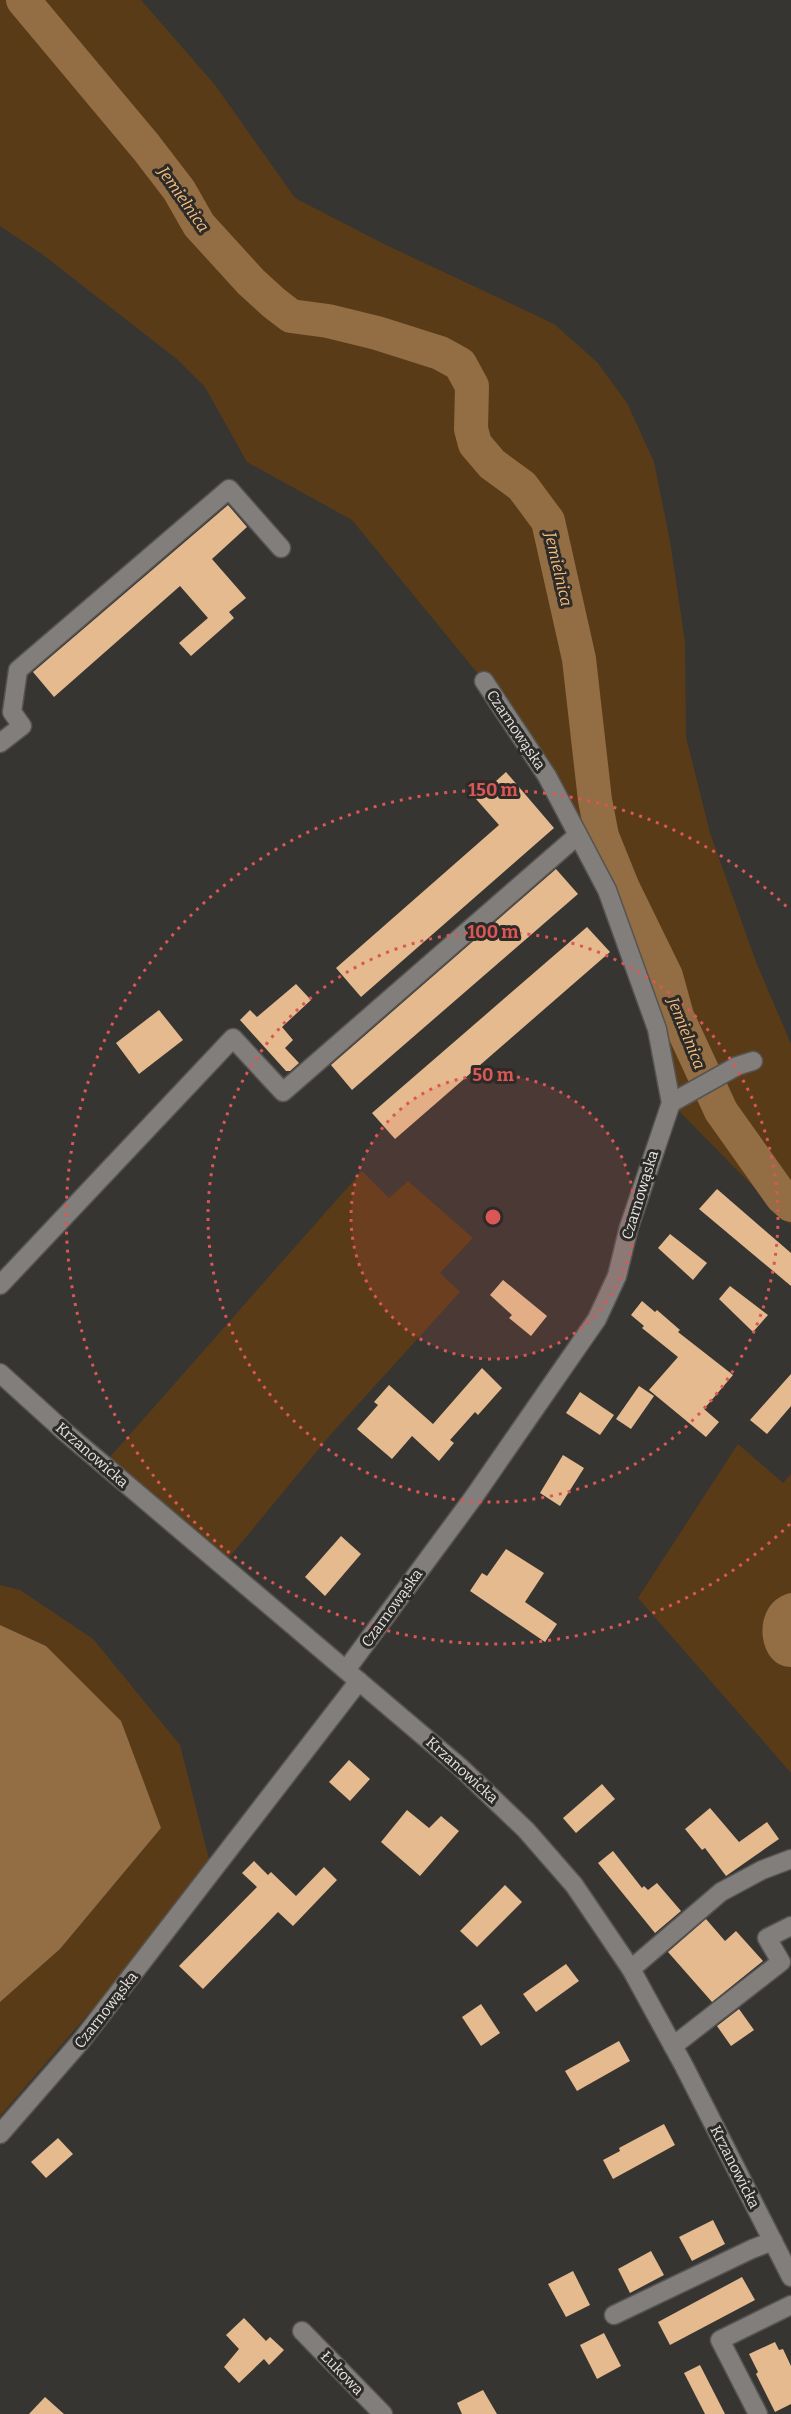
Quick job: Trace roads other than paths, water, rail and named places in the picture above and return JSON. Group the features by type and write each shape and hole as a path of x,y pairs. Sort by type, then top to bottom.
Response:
{"street":[{"path":"6,738 22,726 12,712 18,670 229,489 281,548"},
{"name":"Czarnowąska","path":"0,2133 81,2041 352,1675 597,1319 617,1276 629,1227 671,1103 657,1029 607,890 547,776 483,681"},
{"path":"0,1285 233,1038 284,1092 578,835"},
{"path":"671,1103 737,1066 753,1061"},
{"name":"Krzanowicka","path":"0,1373 64,1432 460,1767 526,1830 574,1885 631,1969 791,2277"},
{"path":"631,1969 721,1892 762,1870 791,1859"},
{"path":"673,2046 781,1962 767,1938 791,1926"},
{"path":"614,2315 773,2241"},
{"path":"758,2414 720,2340 791,2305"},
{"name":"Łukowa","path":"302,2331 383,2414"}],"waterway":[{"name":"Jemielnica","path":"23,0 146,147 179,190 199,225 251,282 274,303 291,316 328,321 377,333 440,353 460,364 472,386 471,429 475,444 492,464 522,486 548,521 579,659 595,800 602,836 623,888 666,976 677,1016 721,1111 782,1197 791,1205"}]}
